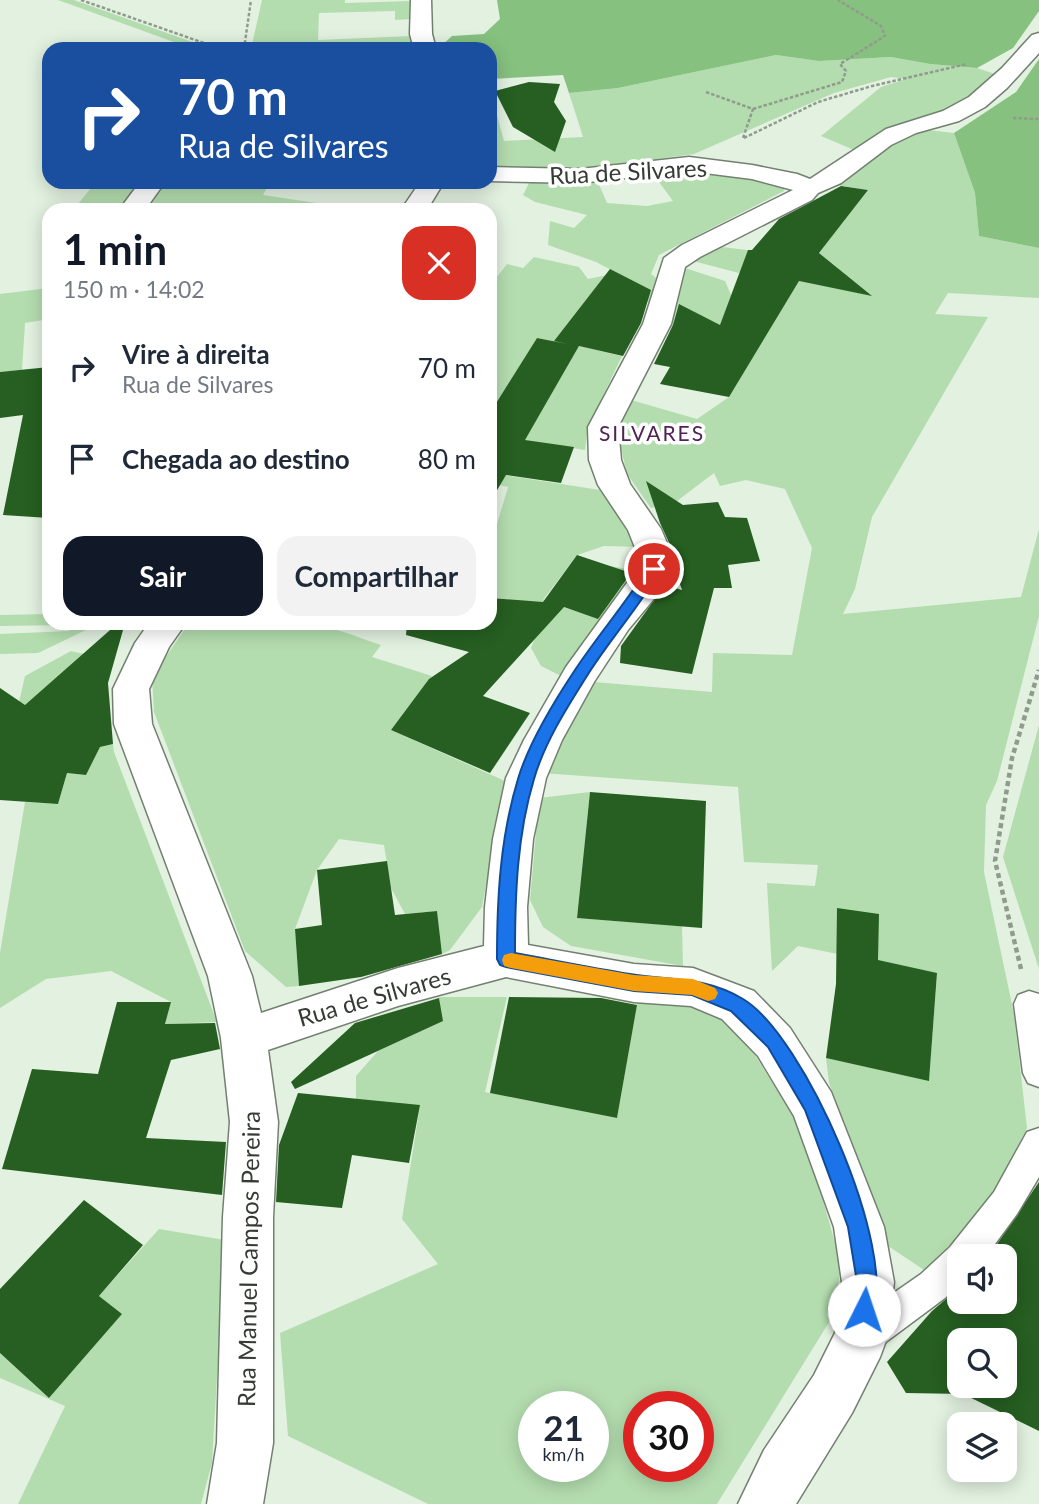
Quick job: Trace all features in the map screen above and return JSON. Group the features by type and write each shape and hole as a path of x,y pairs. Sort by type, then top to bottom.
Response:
{"street":[{"path":"421,0 423,42"},
{"path":"506,959 506,907 513,839 526,778 543,740 579,676 616,621 641,592 654,569 653,550 644,529 614,485 605,460 603,427 657,324 673,264 691,251 803,195 809,188 832,179 859,155 894,134 953,115 1008,78 1039,39"},
{"name":"Rua de Silvares","path":"497,174 580,176 689,164 788,179 809,188"},
{"name":"Rua Manuel Campos Pereira","path":"155,630 131,689 133,724 229,976 244,1038 254,1122 248,1217 245,1443 235,1504"},
{"name":"Rua de Silvares","path":"244,1038 398,987 506,959 634,983 693,987 738,1005 774,1042 814,1107 859,1227 867,1282 861,1338"},
{"path":"766,1504 784,1470 833,1394 861,1338"}],"lane":[{"path":"1030,1004 1039,1073"},
{"path":"975,1244 1014,1191 1039,1143"},
{"path":"861,1338 933,1286 947,1273"}],"path":[{"path":"81,0 201,42"},
{"path":"245,42 251,0"},
{"path":"706,92 753,109 842,82 846,71 840,64 885,36 881,26 838,0"},
{"path":"753,109 743,138 818,102 872,86 989,59 1021,61"},
{"path":"1030,1004 995,861 1012,758 1039,670"}],"green space":[{"path":"58,0 74,0 192,42 174,42"},
{"path":"262,0 345,0 345,3 412,1 412,19 395,20 395,11 319,13 318,40 411,36 412,42 253,42"},
{"path":"497,0 1039,0 1039,11 1013,48 977,68 891,57 819,61 776,55 618,88 569,93 563,75 497,79 497,42 445,42 452,36 484,34 500,19"},
{"path":"776,55 819,61 891,57 977,68 998,75 992,83 932,116 887,129 854,150 821,136 881,87 906,79 891,77 834,93 694,154 570,171 497,169 497,115 504,141 583,137 569,93 618,88"},
{"path":"1039,59 1039,248 979,236 975,193 954,133 1016,92"},
{"path":"919,129 954,133 975,193 979,236 1039,248 1039,298 948,293 935,314 988,317 872,517 855,589 843,614 1021,597 1039,529 1039,616 997,781 986,805 984,872 1014,1014 1027,1128 985,1210 950,1244 947,1244 947,1247 924,1270 888,1246 829,1083 826,1058 929,1080 937,974 798,946 772,971 767,883 815,886 818,865 744,862 738,787 541,773 594,682 712,692 713,653 792,655 812,548 785,489 746,480 720,486 714,473 677,501 651,508 627,474 616,426 631,400 697,419 729,397 669,336 685,268 725,281 731,295 789,279 829,287 838,268 819,253 868,190 836,185 867,159"},
{"path":"675,169 720,171 784,185 784,191 659,255 651,274 656,278 651,302 587,299 554,341 537,338 497,404 497,277 507,264 523,268 534,257 579,267 588,279 617,273 596,262 548,245 550,221 574,228 587,215 535,202 523,195 530,181 597,180 607,203 647,206 673,201 653,174"},
{"path":"90,189 137,189 125,203 79,203"},
{"path":"160,189 266,189 263,195 316,203 149,203"},
{"path":"714,246 755,251 739,273 693,261"},
{"path":"42,289 42,320 25,323 22,370 0,372 0,294"},
{"path":"579,346 622,356 588,427 585,450 497,436 497,412 537,419"},
{"path":"497,474 600,490 640,547 604,546 577,555 543,600 575,611 610,566 638,571 565,678 541,666 531,648 539,628 518,600 497,598 497,524 508,487 497,485"},
{"path":"42,614 42,625 0,626 0,615"},
{"path":"86,630 38,653 0,654 0,634"},
{"path":"184,630 337,630 381,645 372,657 432,676 391,730 505,781 482,907 450,950 442,954 437,911 405,914 391,888 384,845 339,839 317,870 295,929 299,986 286,987 245,951 154,712 152,677"},
{"path":"71,651 84,654 44,701 0,715 19,702 25,676"},
{"path":"1039,725 1039,969 1003,857"},
{"path":"113,744 217,1022 165,1024 171,1002 111,971 46,979 0,1008 0,953 25,802 58,804 67,773 86,775 100,747"},
{"path":"590,792 577,918 682,926 683,966 571,946 543,927 530,900 539,798"},
{"path":"439,997 507,997 485,1092 617,1118 638,998 691,1000 739,1030 804,1133 841,1264 834,1314 717,1504 428,1504 288,1436 280,1333 438,1264 402,1219 420,1106 356,1099 356,1076 378,1051 442,1021"},
{"path":"159,1229 225,1240 212,1463 201,1504 18,1504 65,1406 0,1378 0,1353 49,1398 122,1314 99,1296"}],"building":[{"path":"529,82 560,84 554,102 566,121 555,152 513,127 497,90"},
{"path":"841,186 868,190 819,253 872,296 799,281 729,397 660,384 670,367 654,364 673,325 679,304 720,325 748,250 752,250 779,219"},
{"path":"610,269 651,290 641,323 623,356 579,346 525,440 574,447 561,483 506,475 497,490 497,402 537,338 568,344 554,341"},
{"path":"42,368 42,518 3,515 23,415 0,418 0,372"},
{"path":"646,481 683,505 718,502 725,517 747,518 760,561 728,565 732,588 714,588 692,674 620,663 621,646 665,585 682,590 673,564 672,549"},
{"path":"577,555 631,573 598,619 564,607 483,696 530,713 490,773 391,730 429,679 469,652 406,635 406,630 497,630 497,599 543,602"},
{"path":"110,630 123,630 108,683 113,744 100,747 86,775 67,773 58,804 0,800 0,688 25,705"},
{"path":"590,792 706,801 702,928 577,918"},
{"path":"387,861 395,915 437,911 442,954 361,977 299,986 295,929 322,925 317,870"},
{"path":"837,908 879,914 878,960 937,973 929,1081 826,1058 836,984"},
{"path":"509,997 601,998 637,1005 617,1118 490,1093"},
{"path":"439,998 443,1021 295,1089 291,1082 355,1023"},
{"path":"117,1002 171,1002 165,1024 215,1023 220,1049 171,1060 146,1138 226,1142 222,1195 2,1169 32,1069 98,1074"},
{"path":"298,1093 420,1105 409,1163 352,1155 342,1208 276,1202 279,1145"},
{"path":"1039,1182 1039,1431 1017,1420 1017,1412 1000,1412 971,1398 1017,1398 1017,1328 947,1328 947,1394 906,1393 887,1362 932,1311 947,1298 947,1314 1017,1314 1017,1244 997,1244"},
{"path":"84,1200 143,1245 99,1296 122,1314 49,1398 0,1353 0,1289"}],"slow traffic":[{"path":"511,960 634,983 693,987 708,993"}],"district":[{"name":"SILVARES","path":"652,432"}],"route":[{"path":"654,569 641,592 616,621 579,676 543,740 526,778 513,839 506,907 506,959 634,983 693,987 738,1005 774,1042 814,1107 859,1227 867,1282 864,1310"}]}
